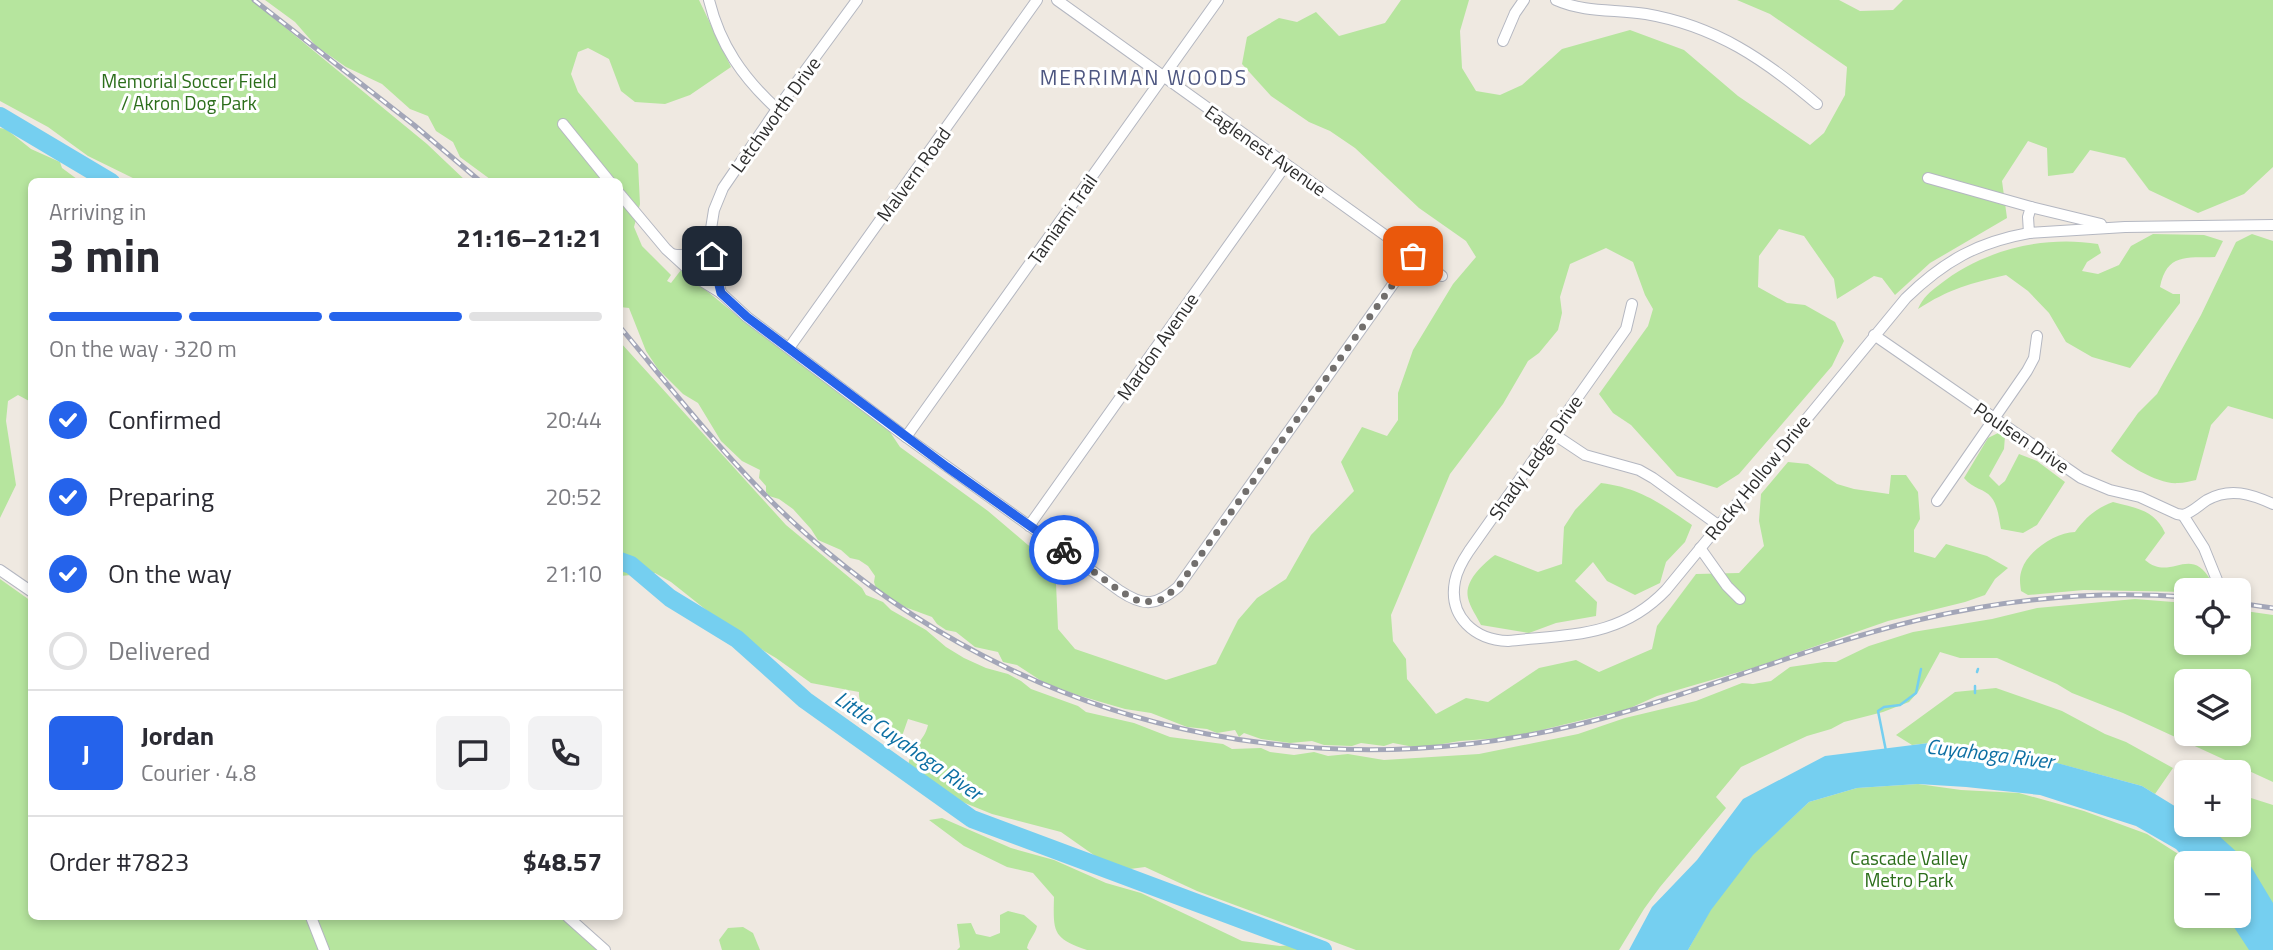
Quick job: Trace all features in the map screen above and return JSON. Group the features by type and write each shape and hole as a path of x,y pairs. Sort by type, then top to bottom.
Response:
{"street":[{"path":"709,0 719,31 738,66 752,87 777,109"},
{"name":"Letchworth Drive","path":"721,293 710,235 714,210 723,188 857,0"},
{"name":"Malvern Road","path":"789,348 1037,0"},
{"name":"Eaglenest Avenue","path":"1057,0 1442,276"},
{"name":"Tamiami Trail","path":"906,437 1218,0"},
{"path":"1503,41 1524,0"},
{"path":"1556,0 1578,8 1650,15 1712,33 1766,63 1817,104"},
{"path":"563,124 607,178"},
{"name":"Mardon Avenue","path":"1029,526 1285,166"},
{"path":"1928,178 2115,227 2273,225"},
{"path":"623,198 650,232 672,254 747,317 1029,526 1132,599 1148,602 1159,601 1178,587 1413,256"},
{"path":"2029,233 2028,217 2031,207"},
{"name":"Rocky Hollow Drive","path":"1459,614 1476,633 1499,640 1605,629 1629,619 1655,601 1874,334 1909,295 1949,261 2000,238 2029,233 2115,227"},
{"path":"672,254 679,256 693,253 704,246 710,235"},
{"name":"Shady Ledge Drive","path":"1459,614 1454,589 1459,568 1626,329 1632,304"},
{"name":"Poulsen Drive","path":"1874,334 2081,478 2110,490 2140,497 2183,515"},
{"path":"1937,501 2027,371 2034,358 2037,336"},
{"path":"1552,433 1585,455 1639,470 1718,525"},
{"path":"2217,578 2204,548 2183,515 2224,494 2245,493 2273,504"},
{"path":"1699,548 1740,599"},
{"path":"0,570 28,589"},
{"path":"312,920 324,950"},
{"path":"571,920 606,950"}],"green space":[{"name":"Memorial Soccer Field / Akron Dog Park","path":"0,0 252,0 427,144 463,178 133,178 88,156 48,127 0,101"},
{"path":"265,0 699,0 731,67 690,95 665,104 635,102 621,91 609,59 588,48 578,52 571,74 578,92 638,164 640,204 634,227 642,246 671,275 667,281 671,283 681,270 890,432 900,447 988,511 1028,545 1055,560 1058,629 1075,649 1166,680 1216,664 1238,620 1257,598 1286,579 1311,535 1354,491 1341,462 1362,427 1387,436 1398,420 1398,393 1413,350 1453,284 1476,257 1466,241 1419,208 1355,148 1330,131 1309,122 1271,96 1242,64 1247,37 1279,18 1297,22 1316,12 1339,36 1385,23 1401,0 1469,0 1460,31 1462,68 1476,91 1500,95 1522,85 1562,49 1630,30 1684,50 1738,96 1810,145 1824,133 1845,95 1847,67 1770,14 1737,0 1839,0 1860,11 1893,10 1903,0 2273,0 2273,167 2244,194 2198,213 2149,190 2125,158 2090,150 2073,173 2048,176 2047,148 2028,141 2002,181 2007,218 1930,263 1895,295 1882,278 1874,276 1837,299 1834,279 1804,236 1779,229 1759,256 1758,287 1787,303 1805,305 1835,322 1844,341 1832,366 1739,474 1717,488 1677,476 1631,425 1613,413 1599,394 1648,326 1653,309 1633,262 1606,248 1570,264 1560,297 1562,313 1558,330 1539,353 1528,361 1503,404 1450,474 1391,615 1393,641 1406,659 1407,679 1436,714 1466,698 1488,702 1539,668 1576,660 1599,672 1652,649 1657,626 1696,574 1739,573 1764,546 1759,521 1761,494 1788,462 1808,464 1837,484 1889,494 1891,475 1906,475 1918,492 1920,519 1914,530 1914,552 1935,558 1946,544 1987,556 2008,568 1995,579 1985,595 1888,621 1756,667 1657,696 1628,709 1513,737 1460,741 1419,748 1393,743 1384,746 1361,743 1352,746 1324,745 1312,741 1290,743 1261,739 1244,733 1239,737 1235,730 1217,733 1187,727 1151,713 1125,709 1077,695 1043,682 1017,665 1003,662 998,652 975,647 956,632 937,624 932,617 902,606 876,588 875,576 868,566 818,540 793,509 779,499 769,496 766,486 759,478 760,470 742,461 721,441 698,403 683,394 658,369 646,351 629,308 623,307 623,178 489,178 460,157 453,142 436,131 428,116 410,109 382,84 346,67 316,46 295,22"},
{"path":"0,128 6,129 31,149 60,162 62,168 76,178 28,178 28,400 18,395 8,401 6,421 16,485 0,518"},
{"path":"2153,234 2204,235 2223,241 2215,257 2187,258 2167,268 2160,287 2173,294 2180,294 2180,303 2130,368 2092,357 2066,342 2049,313 2028,291 2006,275 1960,288 1918,309 1924,298 1939,285 1956,273 1994,254 2035,244 2098,244 2101,253 2087,262 2082,271 2098,274 2119,265 2131,246"},
{"path":"2252,234 2273,241 2273,419 2228,406 2211,425 2196,480 2180,483 2161,481 2133,467 2111,451 2138,413 2157,394 2201,315 2236,242"},
{"path":"623,345 786,525 862,588 866,595 883,602 964,658 1008,674 1031,689 1078,706 1086,712 1134,723 1170,737 1223,744 1232,749 1261,748 1294,755 1314,752 1328,756 1348,754 1384,760 1479,754 1578,734 1625,718 1696,701 1742,683 1771,681 1790,667 1836,662 1869,646 1913,632 1992,619 2037,608 2135,599 2174,602 2174,655 2251,655 2251,612 2273,615 2273,782 2251,772 2251,760 2225,760 2195,746 2251,746 2251,669 2174,669 2174,736 1997,658 1960,658 1940,652 1918,692 1909,702 1807,736 1741,767 1716,797 1726,808 1660,887 1619,950 1356,950 1197,891 1145,867 1130,869 1108,865 1061,832 992,814 929,785 908,767 912,753 928,725 908,719 901,739 867,712 861,703 859,692 811,683 739,636 671,582 655,573 623,576"},
{"path":"1998,433 2005,436 2004,449 1989,476 1999,486 2005,481 2019,454 2037,461 2065,482 2037,525 2023,533 2001,529 1997,508 1991,497 1964,478 1988,438"},
{"path":"1601,483 1638,493 1659,503 1692,525 1685,542 1666,562 1660,583 1635,595 1607,581 1593,562 1575,581 1597,602 1596,616 1556,623 1529,633 1481,625 1468,598 1468,592 1472,579 1485,563 1495,555 1538,572 1562,564 1564,527 1575,510"},
{"path":"2113,502 2144,511 2156,519 2165,533 2145,560 2162,568 2191,564 2204,571 2209,578 2174,578 2174,592 2084,590 2028,595 2021,591 2022,569 2036,549 2060,535 2075,532 2091,514"},
{"path":"0,579 28,599 28,920 571,920 605,950 0,950"},
{"path":"1996,688 2062,711 2173,768 2155,794 2142,786 2012,751 1929,743 1912,745 1896,735 1955,692"},
{"name":"Cascade Valley Metro Park","path":"1918,784 1961,790 2019,793 2084,811 2147,834 2174,851 2174,928 2251,928 2251,851 2190,851 2206,837 2251,837 2251,798 2273,805 2273,950 1688,950 1710,910 1752,855 1809,802 1857,788"},
{"path":"942,818 1011,848 1054,860 1106,883 1141,893 1242,941 1292,945 1307,950 1087,950 1067,942 1057,932 1054,897 1033,873 1007,867 964,846 929,820"},
{"path":"1008,911 1024,915 1037,926 1027,948 1029,950 957,950 960,947 957,924 971,923 976,934 990,937 1000,933 1000,915"},
{"path":"743,927 753,933 760,950 722,950 719,940 728,928"}],"water":[{"name":"Cuyahoga River","path":"1929,743 2013,751 2142,786 2174,806 2174,837 2220,837 2236,851 2178,851 2136,826 2040,795 1918,784 1857,788 1809,802 1753,855 1711,910 1688,950 1629,950 1652,907 1697,860 1743,799 1825,756"},
{"path":"2251,866 2273,903 2273,950 2249,950 2235,928 2251,928"}],"waterway":[{"name":"Little Cuyahoga River","path":"0,116 104,178"},
{"name":"Little Cuyahoga River","path":"623,562 631,565 670,598 737,639 805,700 972,819 1323,950"},
{"path":"1886,751 1878,711 1884,707 1900,705 1916,693 1921,669"},
{"path":"1975,686 1975,693"}],"railway":[{"path":"254,0 414,125 476,178"},
{"path":"623,331 718,444 770,500 826,551 914,616 1007,668 1105,707 1206,734 1310,748 1416,748 1522,736 1628,711 1845,640 1918,620 2051,598 2174,596"},
{"path":"2251,605 2273,608"}],"way so far":[{"path":"1064,550 1140,602 1159,601 1178,587 1413,256"}],"district":[{"name":"MERRIMAN WOODS","path":"1144,77"}],"route":[{"path":"712,256 721,293 747,317 947,467 1064,550"}]}
